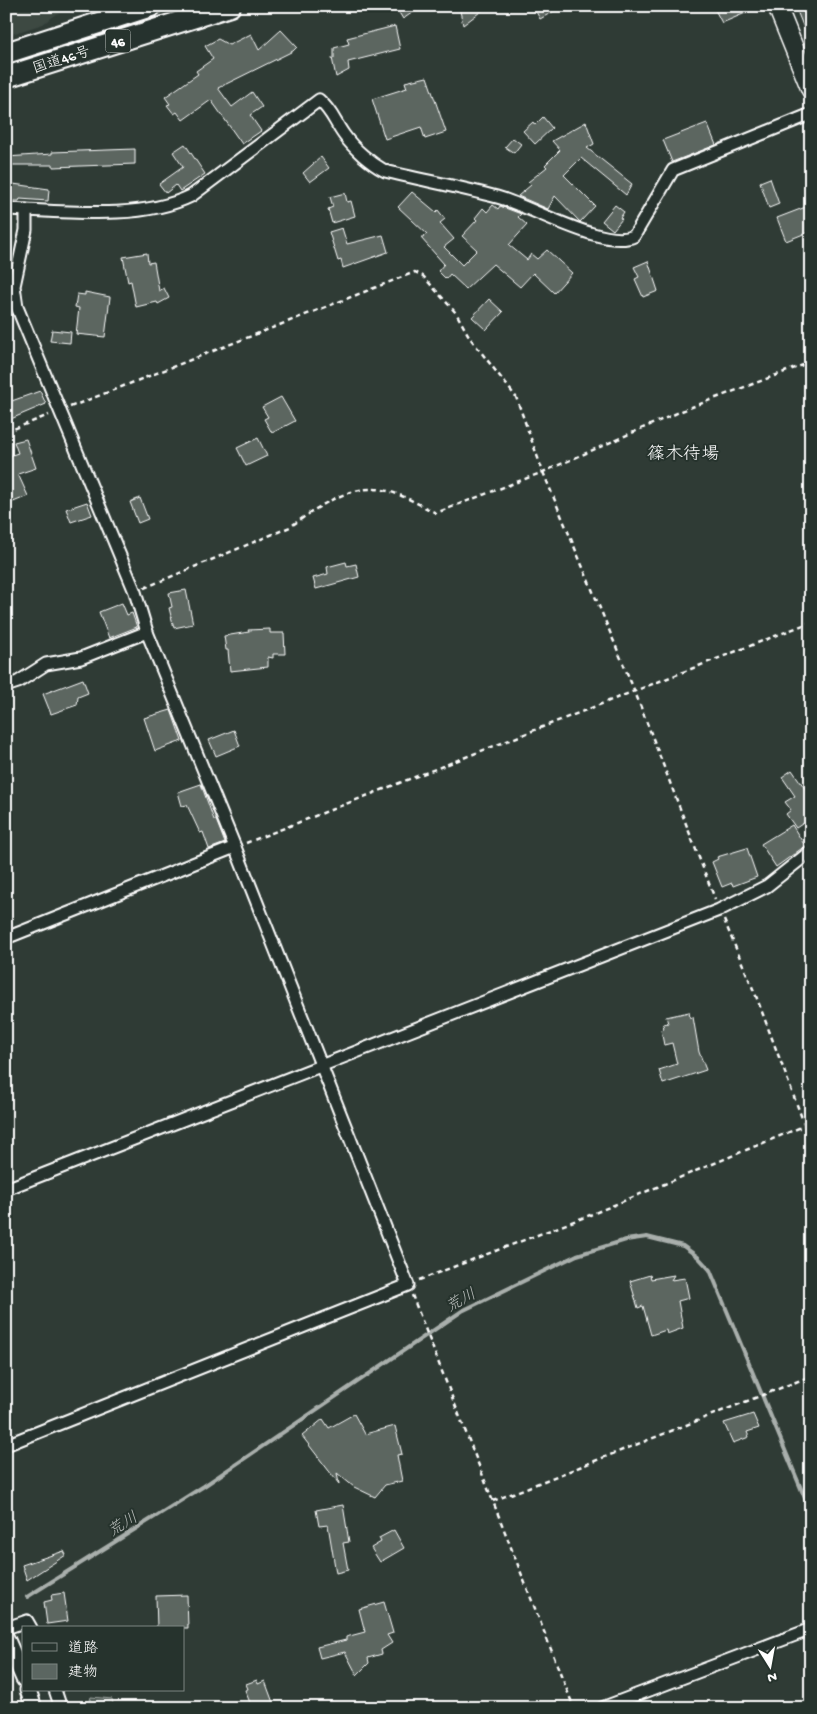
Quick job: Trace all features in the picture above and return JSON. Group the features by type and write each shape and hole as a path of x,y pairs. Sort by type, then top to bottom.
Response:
{"highway":[{"name":"国道46号","path":"6,53 151,6"},
{"name":"国道46号","path":"6,77 230,6"}],"main road":[{"path":"777,6 811,90"}],"street":[{"path":"6,210 134,212 177,203 191,196 319,100 330,109 344,135 374,165 385,171 499,197 580,229 616,239 627,239 634,236 673,170 811,114"},
{"path":"6,1445 408,1285 235,847 147,632 135,592 62,410 17,306 14,286 26,230 26,210"},
{"path":"6,686 18,682 46,664 81,658 147,632"},
{"path":"6,938 235,847"},
{"path":"6,1189 719,910 767,886 811,851"},
{"path":"6,1628 27,1621 30,1626"},
{"path":"602,1708 811,1629"},
{"path":"6,1638 22,1675"},
{"path":"29,1692 34,1708"},
{"path":"56,1692 61,1708"}],"path":[{"path":"6,432 415,272 422,276 456,314 470,338 516,396 543,472 635,692 719,910 756,996 811,1142"},
{"path":"135,592 290,527 311,512 361,488 390,492 436,513 543,472 684,410 811,362"},
{"path":"235,847 811,622"},
{"path":"574,1708 408,1285 590,1215 811,1123"},
{"path":"493,1501 811,1376"}],"shaded area":[{"path":"6,6 82,6 57,14 43,24 6,36"},
{"path":"91,1697 112,1699 114,1708 84,1708 88,1707"}],"building":[{"path":"395,6 422,6 403,19"},
{"path":"459,6 488,6 463,25"},
{"path":"533,6 563,6 540,19"},
{"path":"713,6 762,6 722,23"},
{"path":"795,6 811,6 811,43 810,43"},
{"path":"395,26 400,49 348,62 349,70 336,77 332,58 334,58 334,48 349,44 347,38"},
{"path":"281,30 297,47 293,51 218,88 232,107 252,92 262,107 250,115 261,131 242,144 211,100 183,120 177,112 174,114 167,105 170,104 165,97 198,74 196,71 213,59 205,46 218,39 229,45 251,34 259,50"},
{"path":"427,77 446,132 425,139 421,127 385,139 372,99 407,88 405,82"},
{"path":"543,117 552,128 535,144 523,131 533,122 535,125"},
{"path":"586,122 594,144 587,148 632,184 626,195 581,158 564,175 595,206 580,222 555,196 548,209 518,196 531,185 528,182 547,167 545,165 560,150 552,141"},
{"path":"707,123 716,145 672,162 663,140"},
{"path":"513,138 521,144 514,153 505,147"},
{"path":"185,144 205,174 180,191 176,185 166,193 159,184 183,167 173,152"},
{"path":"135,149 135,164 53,167 53,165 6,165 6,157 52,154 52,152"},
{"path":"321,157 329,168 310,182 303,173"},
{"path":"770,178 779,204 769,208 760,182"},
{"path":"6,183 49,189 48,201 20,199 19,201 6,201"},
{"path":"412,192 436,212 438,210 445,219 440,223 454,239 444,247 462,265 477,250 462,236 477,220 475,218 483,208 487,212 493,205 498,209 500,206 521,214 518,217 527,225 509,245 527,260 531,254 537,259 547,250 572,273 554,293 533,273 520,287 493,264 466,289 450,274 446,279 438,271 444,264 421,238 427,234 398,207"},
{"path":"345,193 347,202 351,201 355,216 332,223 328,209 333,207 330,197"},
{"path":"615,205 624,212 620,218 622,219 613,230 602,221"},
{"path":"811,205 811,231 786,241 777,218"},
{"path":"342,228 347,244 383,235 388,252 343,268 341,260 338,261 329,232"},
{"path":"147,253 148,263 154,262 159,291 164,288 169,298 158,304 157,302 136,307 131,281 128,282 123,257"},
{"path":"648,261 658,291 643,297 635,279 639,277 634,267"},
{"path":"85,292 110,297 105,337 76,334 79,308 75,307 77,294 85,295"},
{"path":"489,299 503,312 486,330 472,317"},
{"path":"52,330 71,332 70,343 50,341"},
{"path":"40,391 46,404 6,421 6,403"},
{"path":"281,397 295,421 272,433 264,419 268,417 262,407"},
{"path":"258,438 267,456 246,466 237,448"},
{"path":"26,439 36,468 18,474 28,496 6,505 6,457 18,453 14,442"},
{"path":"140,498 148,519 138,523 130,502"},
{"path":"87,502 92,515 71,522 66,509"},
{"path":"346,562 347,566 356,564 359,577 316,589 313,578 328,574 327,567"},
{"path":"186,590 193,624 174,628 169,608 172,607 169,593"},
{"path":"122,603 127,615 132,613 137,627 109,638 99,612"},
{"path":"270,629 270,633 284,633 285,654 273,654 273,658 268,657 268,667 230,671 228,650 226,650 224,636 249,632 248,630"},
{"path":"83,679 88,693 78,697 77,705 51,714 43,694"},
{"path":"171,710 182,741 155,751 144,718"},
{"path":"234,730 240,746 216,756 209,740"},
{"path":"792,770 811,797 811,818 796,828 786,814 791,810 785,802 795,796 782,777"},
{"path":"201,784 214,820 216,820 225,843 209,849 203,832 200,833 187,805 182,806 178,792"},
{"path":"792,825 805,846 776,867 761,844"},
{"path":"747,848 757,877 733,886 732,883 722,887 712,862 718,859 717,857"},
{"path":"689,1012 690,1018 693,1017 699,1052 706,1070 663,1084 659,1070 677,1064 672,1043 664,1045 661,1030 664,1029 663,1024 668,1023 666,1017"},
{"path":"650,1275 651,1279 674,1275 671,1280 685,1278 689,1298 678,1301 683,1328 667,1334 666,1330 651,1335 643,1306 638,1308 630,1281"},
{"path":"354,1414 365,1434 395,1426 402,1454 397,1455 402,1481 385,1485 375,1497 354,1487 337,1473 339,1484 302,1436 323,1419 329,1428"},
{"path":"753,1414 759,1428 747,1432 749,1437 733,1443 724,1423"},
{"path":"343,1505 349,1542 343,1543 348,1570 336,1573 328,1525 319,1526 316,1510"},
{"path":"394,1530 404,1548 380,1562 371,1548 381,1542 379,1538"},
{"path":"64,1551 66,1555 27,1580 22,1565"},
{"path":"64,1593 68,1621 47,1624 44,1602 52,1600 51,1595"},
{"path":"187,1595 188,1628 185,1628 185,1626 157,1626 156,1596"},
{"path":"384,1602 393,1633 387,1635 392,1643 381,1650 382,1654 368,1658 369,1663 357,1675 345,1652 320,1658 317,1647 346,1640 346,1637 365,1632 359,1609"},
{"path":"257,1680 258,1684 265,1681 275,1708 252,1708 245,1690 248,1689 246,1684"}],"waterway":[{"name":"荒川","path":"27,1597 204,1486 462,1311 577,1255 626,1240 647,1237 683,1246 698,1257 710,1270 807,1503 811,1502"}],"district":[{"name":"篠木待場","path":"683,453"}]}
